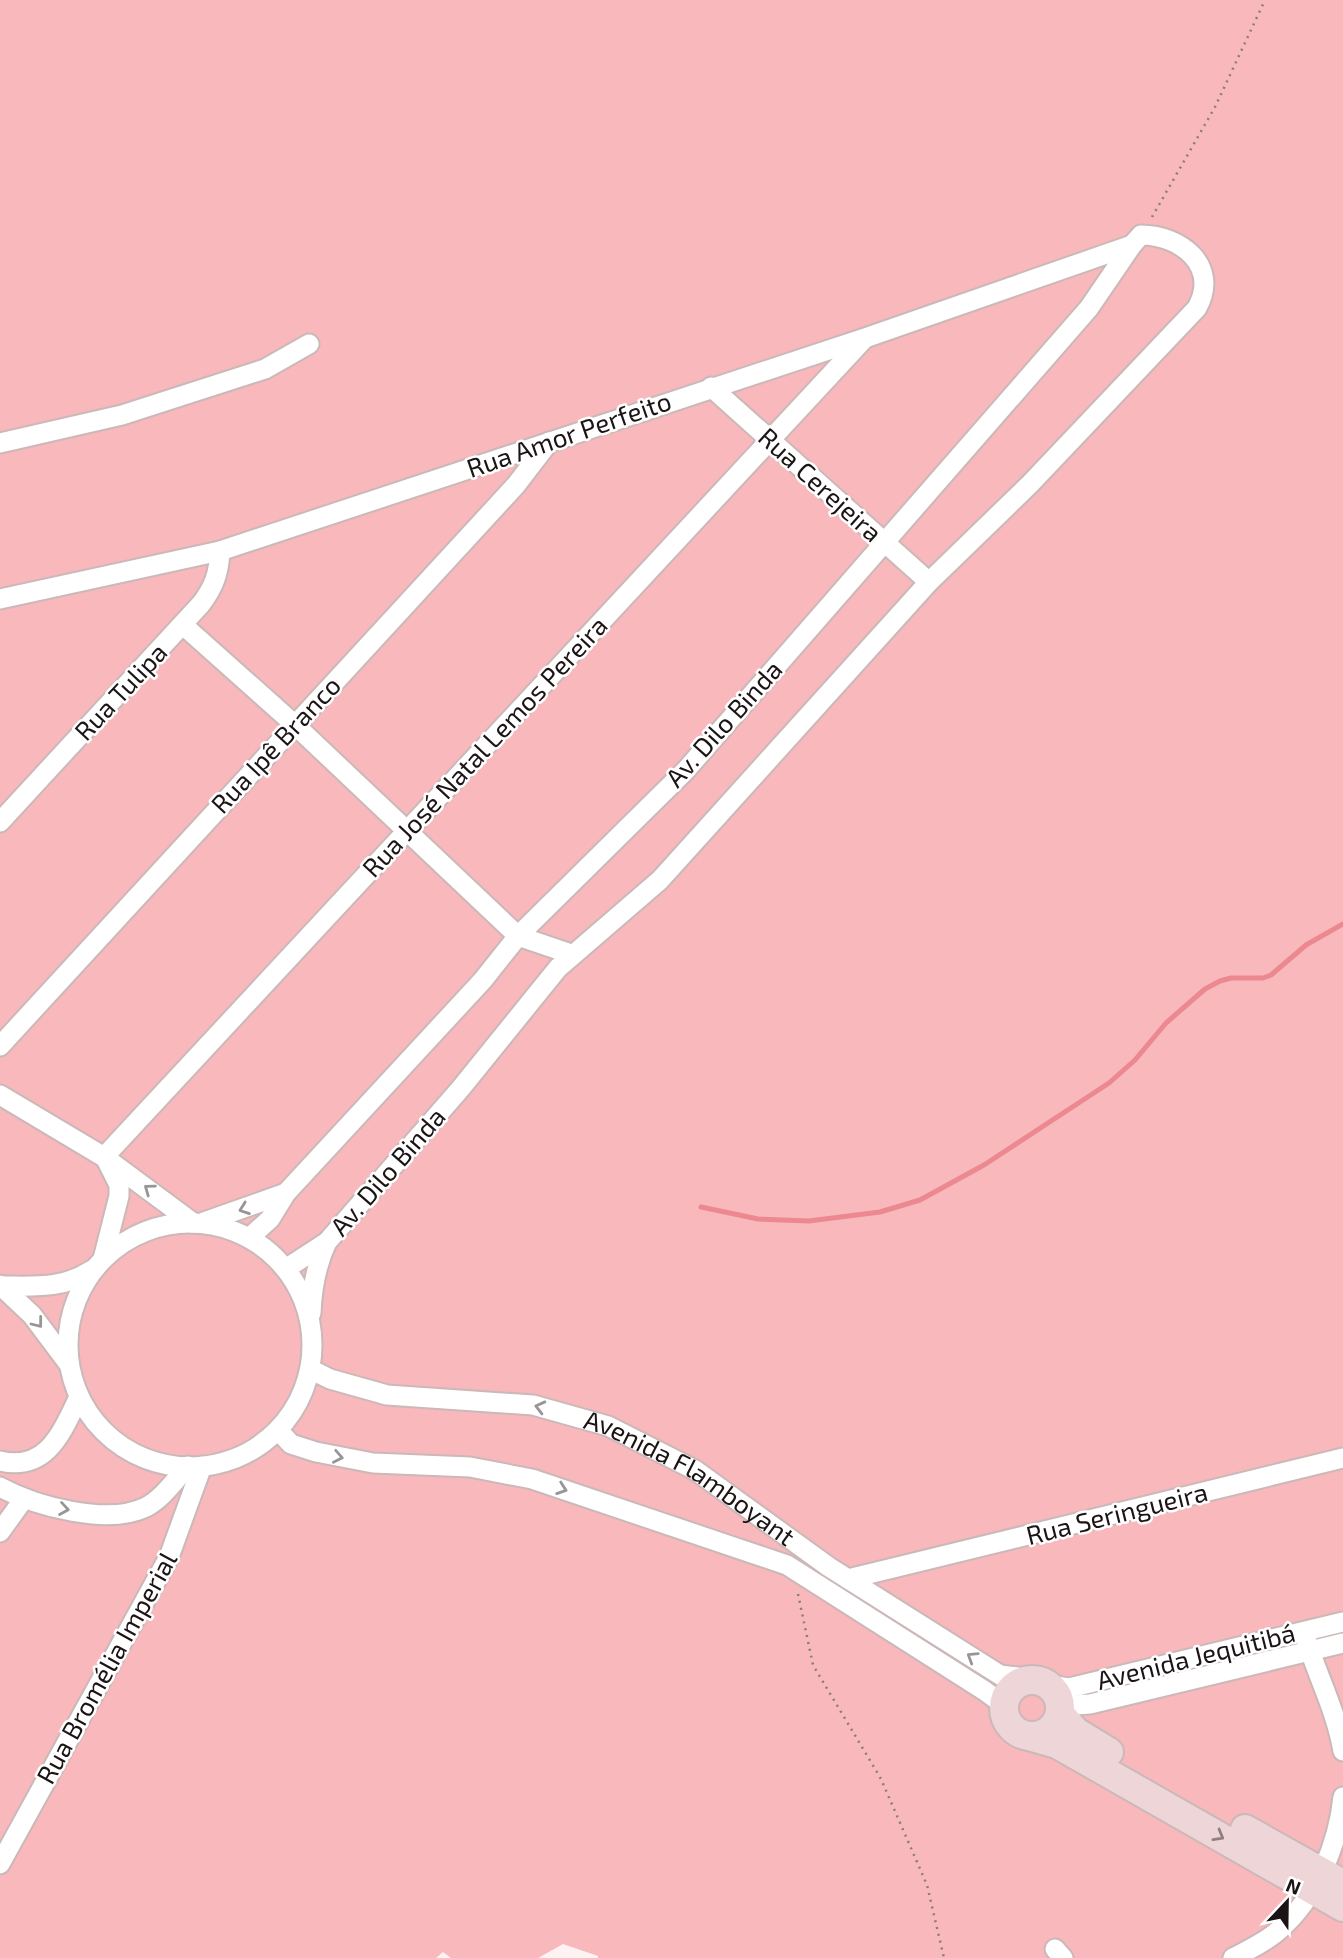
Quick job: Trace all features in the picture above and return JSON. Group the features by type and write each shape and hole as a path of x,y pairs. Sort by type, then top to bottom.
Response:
{"street":[{"name":"Av. Dilo Binda","path":"249,1238 270,1219 286,1193 484,980 518,936 686,770 1089,308 1137,240 1169,238 1193,256 1201,267 1204,284 1203,296 1197,308 1030,484 929,582 660,880 623,914 571,954 520,1012 461,1088 327,1242"},
{"name":"Rua Amor Perfeito","path":"0,599 220,551 865,338 1137,240"},
{"name":"Rua José Natal Lemos Pereira","path":"104,1157 865,338"},
{"path":"0,443 122,415 265,369 309,344"},
{"name":"Rua Cerejeira","path":"711,387 929,582"},
{"name":"Rua Ipê Branco","path":"0,1046 516,485 550,442"},
{"name":"Rua Tulipa","path":"0,822 183,625 213,588 220,567 220,551"},
{"path":"183,625 294,724 518,936 571,954"},
{"path":"0,1095 104,1157 198,1223 228,1229 266,1249 287,1268 300,1290 311,1324"},
{"path":"104,1157 118,1185 119,1196 99,1263 81,1289 72,1312 68,1338 69,1364 79,1396 98,1426 125,1448 158,1463 195,1466 244,1455 278,1430 295,1409 310,1369 313,1341 312,1292 320,1258 327,1242"},
{"path":"1,1285 60,1284 75,1281 123,1242 139,1234 157,1227 198,1223 286,1193"},
{"path":"287,1268 327,1242"},
{"path":"1,1285 32,1315 69,1364"},
{"name":"Avenida Flamboyant","path":"310,1369 330,1379 387,1395 533,1405 608,1426 695,1471 848,1579 873,1608 994,1697 1003,1709"},
{"path":"0,1461 15,1464 42,1456 59,1437 79,1396"},
{"name":"Avenida Flamboyant","path":"278,1430 291,1444 327,1455 373,1463 470,1467 532,1479 795,1571 873,1608 1000,1675 1051,1696"},
{"name":"Rua Seringueira","path":"848,1579 1343,1458"},
{"path":"0,1487 23,1500 85,1512 130,1514 148,1506 195,1466"},
{"name":"Rua Bromélia Imperial","path":"0,1864 169,1557 195,1466"},
{"path":"0,1532 23,1500"},
{"path":"873,1608 880,1582 891,1570"},
{"name":"Avenida Jequitibá","path":"1051,1696 1069,1688 1343,1622"},
{"path":"1304,1631 1339,1730 1343,1751"},
{"name":"Avenida Jequitibá","path":"1051,1696 1090,1704 1343,1643"},
{"path":"1325,1882 1057,1744 1014,1730 1003,1709 1004,1701 1012,1687 1026,1680 1051,1696 1076,1732 1325,1882 1343,1907"},
{"path":"1029,1736 1045,1733 1057,1722 1051,1696"},
{"path":"1233,1958 1278,1931 1325,1882 1340,1824 1343,1797"}],"path":[{"path":"1162,200 1215,107 1265,0"},
{"path":"795,1571 813,1665 881,1779 927,1885 944,1958"}],"shaded area":[{"path":"0,0 1343,0 1343,1958 598,1958 563,1944 538,1958 451,1958 443,1952 436,1958 0,1958"}],"waterway":[{"path":"701,1207 758,1219 809,1221 880,1212 920,1200 984,1165 1109,1083 1135,1060 1166,1023 1205,989 1231,978 1263,978 1271,975 1306,945 1343,924"}]}
